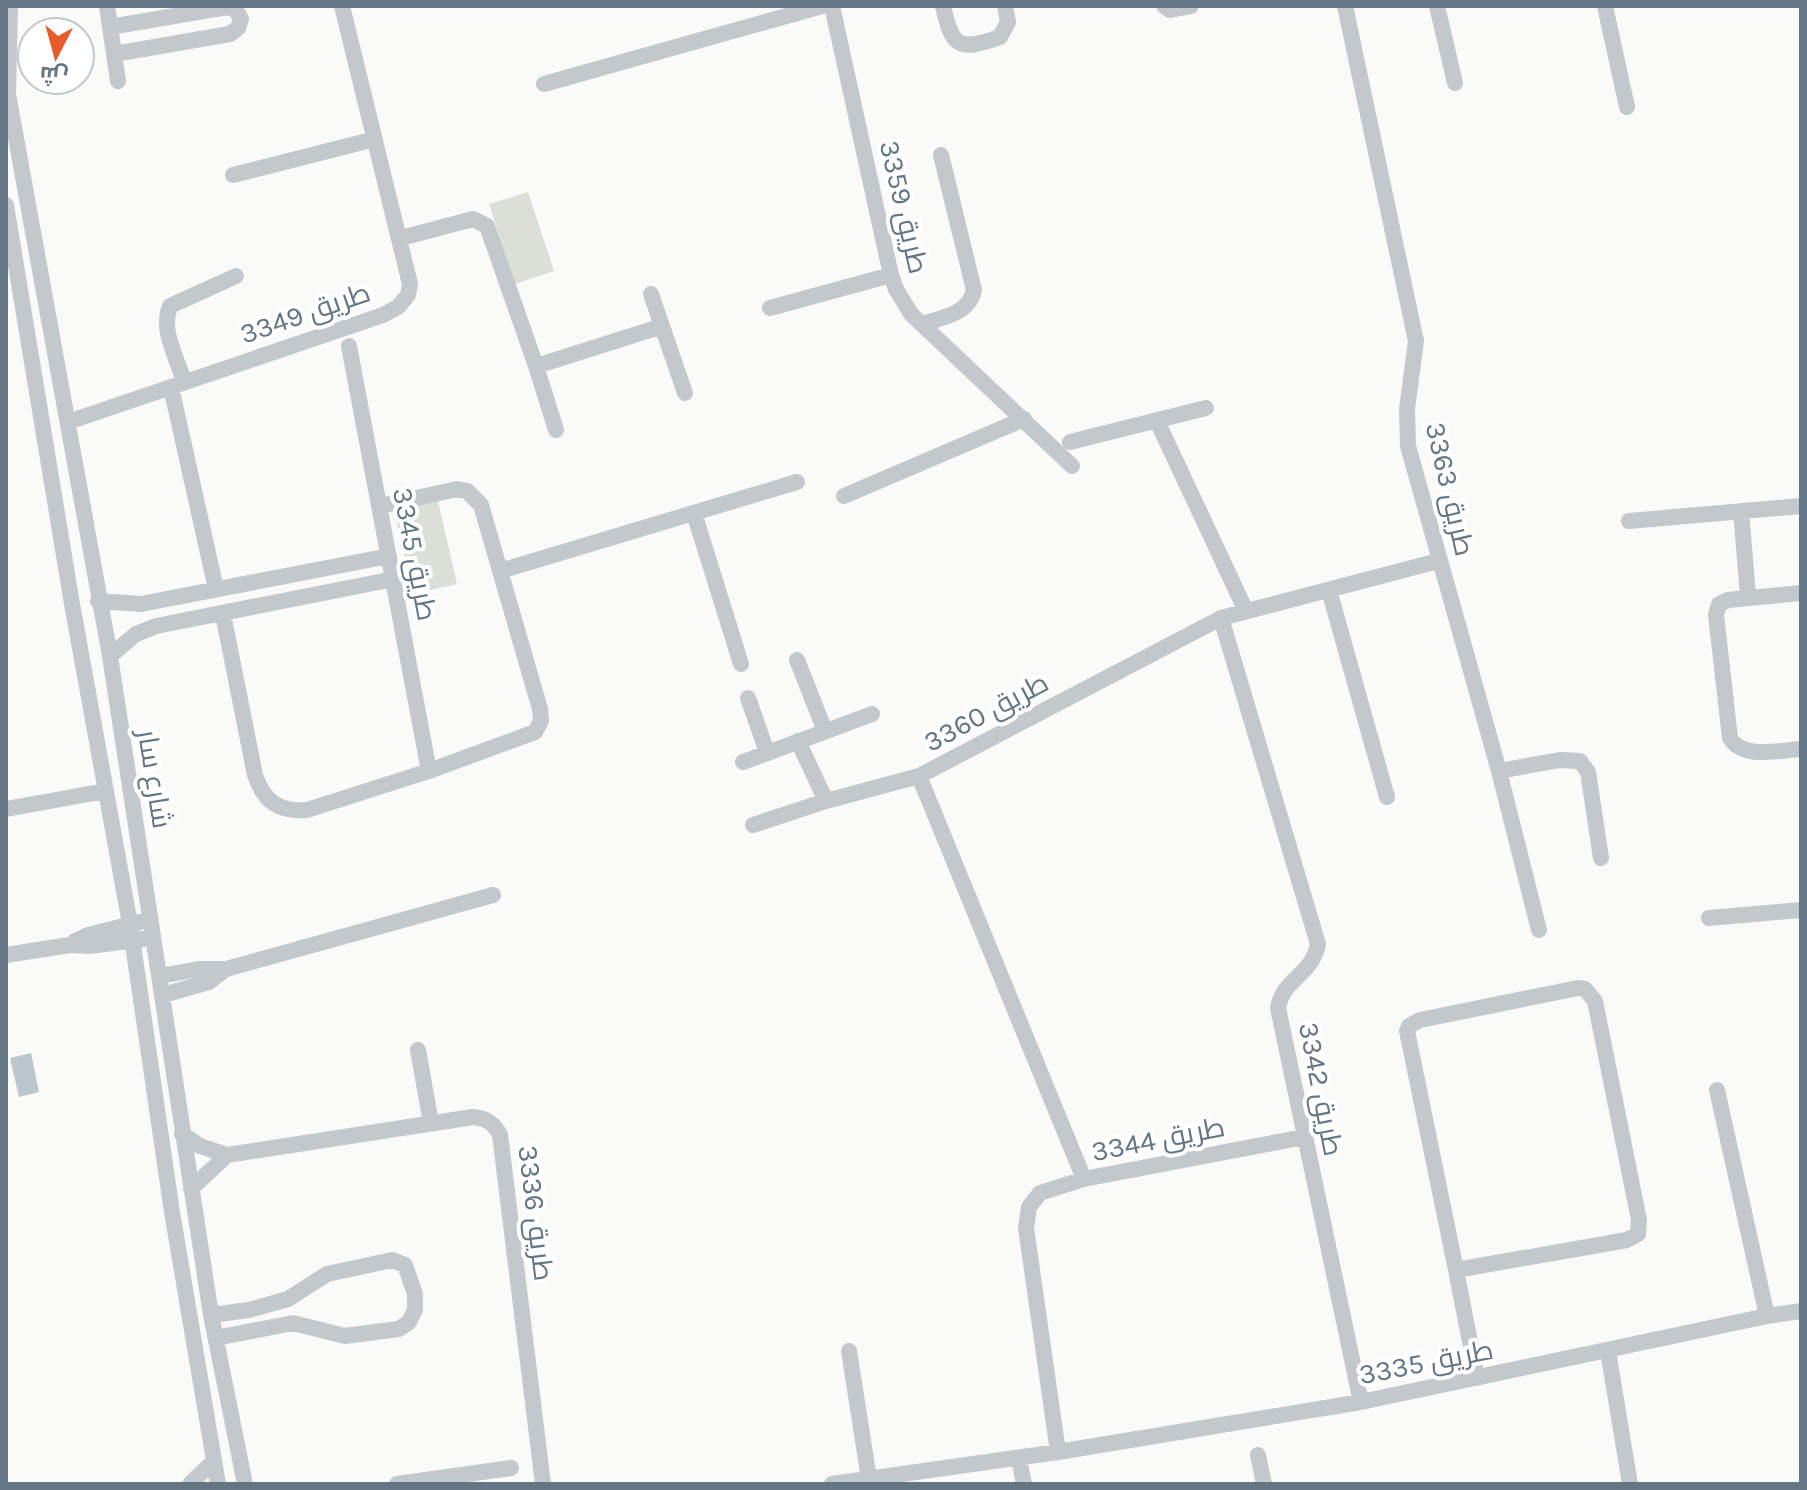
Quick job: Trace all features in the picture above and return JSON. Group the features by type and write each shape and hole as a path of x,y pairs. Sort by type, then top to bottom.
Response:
{"street":[{"name":"شارع سار","path":"10,6 7,89 110,656 211,1315 245,1484"},
{"path":"107,6 118,81"},
{"name":"طريق 3349","path":"68,422 383,315 398,307 408,295 410,284 401,238 342,6"},
{"path":"544,84 822,6"},
{"name":"طريق 3359","path":"832,6 891,275 903,302 1072,466"},
{"path":"943,6 951,37 965,45 1000,37 1008,22 1005,6"},
{"path":"1164,6 1170,10 1191,6"},
{"name":"طريق 3363","path":"1345,6 1413,322 1415,358 1405,428 1438,561 1499,771 1539,930"},
{"path":"1437,6 1455,83"},
{"path":"1605,6 1627,107"},
{"path":"110,27 227,7 236,10 241,19 238,28 230,34 114,54"},
{"path":"233,175 375,139"},
{"path":"923,324 965,308 972,300 974,290 941,155"},
{"name":"شارع سار","path":"6,205 131,932 170,1197 218,1484"},
{"path":"401,238 473,219 487,226 556,430"},
{"path":"770,308 891,275"},
{"path":"236,276 170,306 165,317 166,328 255,775 261,792 273,805 290,811 307,810 525,738 535,732 541,721 481,505 467,491 448,490 380,506"},
{"path":"651,294 685,393"},
{"path":"536,366 662,326"},
{"name":"طريق 3345","path":"349,346 429,771"},
{"path":"1070,442 1206,408"},
{"path":"844,496 1024,419"},
{"path":"1157,421 1246,611"},
{"path":"500,571 797,482"},
{"path":"1629,521 1801,506"},
{"path":"1741,511 1748,596"},
{"path":"694,513 741,664"},
{"path":"98,601 141,604 389,556"},
{"name":"طريق 3360","path":"1084,1179 919,776 1221,618 1438,561"},
{"path":"110,656 136,634 149,628 394,579"},
{"path":"216,589 221,614"},
{"path":"1329,590 1387,797"},
{"path":"1801,593 1748,596 1723,601 1716,609 1730,738 1734,745 1747,752 1801,749"},
{"name":"طريق 3342","path":"1221,618 1318,944 1315,959 1286,987 1278,1008 1361,1402"},
{"path":"797,660 825,731"},
{"path":"748,698 767,752"},
{"path":"743,762 872,714"},
{"path":"798,741 826,801"},
{"path":"1499,771 1560,760 1580,761 1588,772 1601,858"},
{"path":"753,825 919,776"},
{"path":"6,809 105,791"},
{"path":"160,976 199,969 226,969 493,895"},
{"path":"1709,918 1801,910"},
{"path":"6,955 70,945 90,946 152,928"},
{"path":"163,995 209,982 226,969"},
{"path":"1456,1270 1627,1240 1638,1234 1639,1220 1595,1001 1585,989 1569,989 1420,1020 1409,1026 1407,1031 1477,1378"},
{"path":"418,1050 431,1123"},
{"path":"1717,1090 1767,1316"},
{"name":"طريق 3336","path":"227,1155 482,1117 496,1127 500,1135 543,1484"},
{"path":"182,1134 200,1146 227,1155 191,1189"},
{"name":"طريق 3344","path":"1058,1452 1026,1228 1029,1207 1040,1193 1084,1179 1304,1137"},
{"path":"211,1315 249,1310 288,1299 327,1274 392,1260 405,1265 415,1294 415,1310 409,1322 399,1329 345,1336 293,1323 216,1338"},
{"name":"طريق 3335","path":"832,1484 869,1479 895,1480 1361,1402 1801,1311"},
{"path":"849,1351 869,1479"},
{"path":"1608,1351 1630,1484"},
{"path":"1258,1455 1264,1484"},
{"path":"1019,1458 1024,1484"},
{"path":"190,1484 214,1461"},
{"path":"397,1484 511,1468"}],"shaded area":[{"path":"528,192 554,271 515,284 489,204"},
{"path":"438,501 457,584 413,594 394,511"},
{"path":"31,1053 39,1092 19,1097 10,1058"}]}
